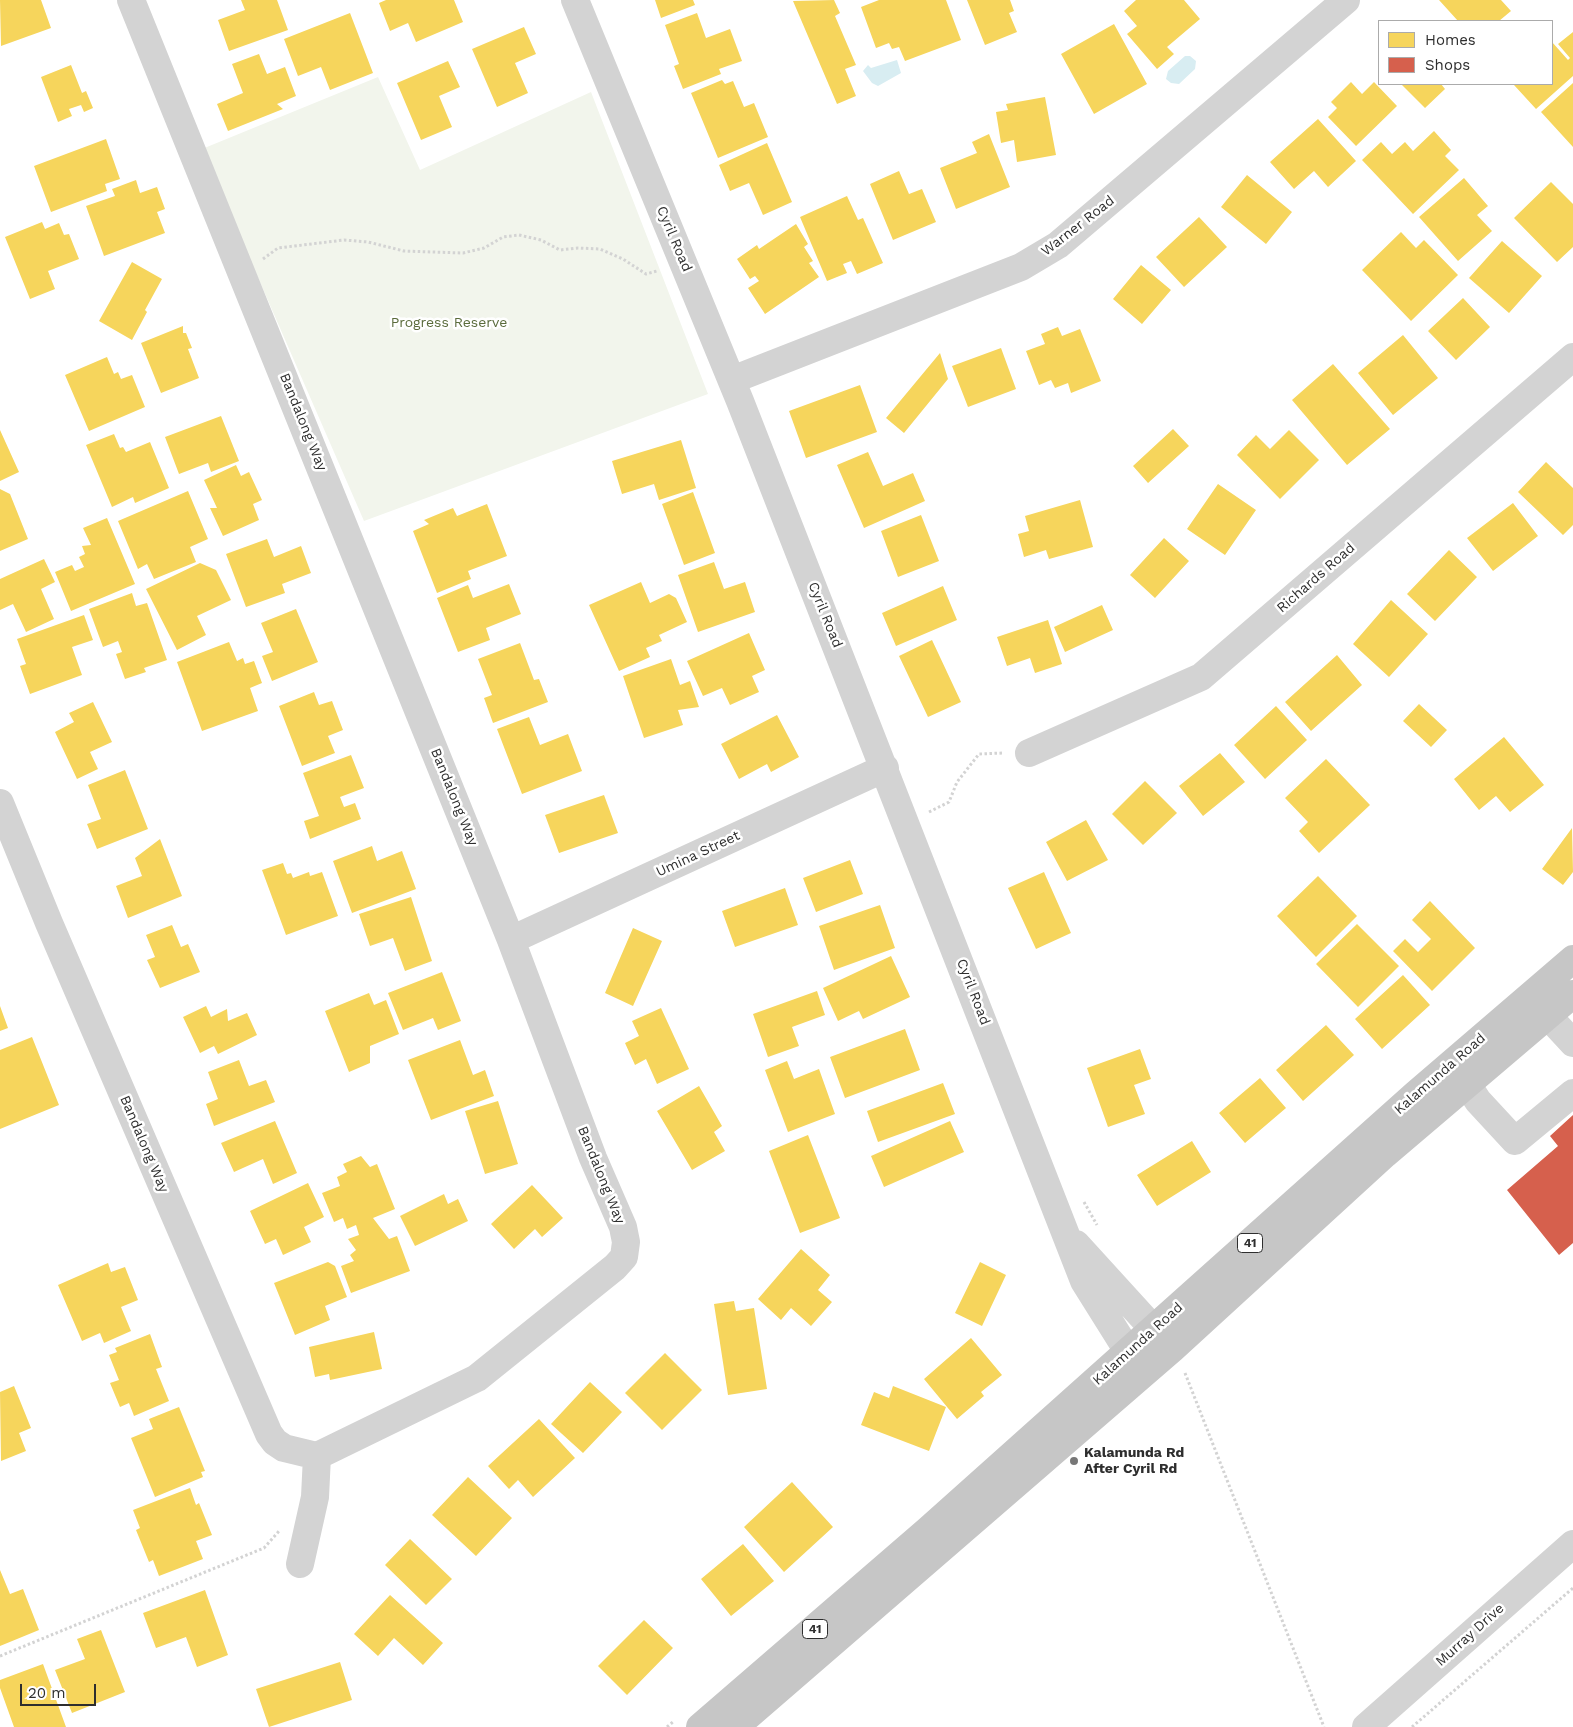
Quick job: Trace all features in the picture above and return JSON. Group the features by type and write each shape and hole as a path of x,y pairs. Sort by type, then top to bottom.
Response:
{"main road":[{"name":"Kalamunda Road","path":"735,1727 1135,1364 1153,1329 1416,1094 1573,959"},
{"name":"Kalamunda Road","path":"700,1727 1135,1364 1178,1361 1278,1250 1573,994"}],"street":[{"name":"Bandalong Way","path":"0,803 53,932 268,1434 284,1448 317,1456 476,1378 615,1267 624,1257 626,1242 623,1227 593,1158 511,940 241,266 132,0"},
{"name":"Cyril Road","path":"575,0 732,380 886,768 1084,1281 1135,1364"},
{"name":"Warner Road","path":"732,380 1021,268 1051,249 1346,0"},
{"name":"Richards Road","path":"1029,753 1201,677 1573,357"},
{"name":"Umina Street","path":"511,940 886,768"},
{"path":"1548,1016 1573,1043"},
{"path":"1468,1084 1478,1101 1515,1141 1573,1093"},
{"name":"Cyril Road","path":"1067,1234 1153,1329 1178,1361"},
{"path":"300,1564 315,1497 317,1456"},
{"name":"Murray Drive","path":"1366,1727 1573,1544"}],"path":[{"path":"241,266 262,260 278,248 344,240 368,242 404,251 463,253 484,248 503,237 519,235 541,240 560,250 578,248 600,249 623,259 646,274 685,264"},
{"path":"907,824 950,802 957,782 979,754 1029,753"},
{"path":"1178,1361 1324,1727"},
{"path":"0,1656 264,1548 282,1527"},
{"path":"1412,1727 1573,1588"}],"green space":[{"name":"Progress Reserve","path":"378,77 420,170 591,92 708,394 364,521 202,149"}],"shaded area":[{"path":"1185,56 1190,56 1196,61 1195,69 1179,84 1171,83 1166,79 1168,71"},
{"path":"897,60 901,73 878,86 872,83 863,71 868,65 871,68"}],"building: Homes":[{"path":"0,0 41,0 51,28 1,46"},
{"path":"241,0 277,0 288,30 229,51 218,20 245,10"},
{"path":"386,0 454,0 463,22 416,42 408,23 390,31 379,3"},
{"path":"655,0 693,0 695,5 661,18"},
{"path":"834,0 840,13 835,16 856,65 845,69 856,96 837,104 793,1"},
{"path":"879,0 946,0 961,40 905,61 899,47 892,49 889,43 876,48 861,7"},
{"path":"967,0 1010,0 1014,11 1009,13 1017,32 985,45"},
{"path":"1136,0 1184,0 1200,19 1167,47 1174,54 1157,69 1127,34 1137,26 1124,11"},
{"path":"1439,0 1501,0 1511,11 1500,20 1457,20"},
{"path":"350,13 373,73 330,90 321,67 298,76 284,39"},
{"path":"697,13 706,38 730,29 742,61 719,69 721,74 683,89 674,66 679,64 665,25"},
{"path":"1114,24 1147,84 1094,114 1061,54"},
{"path":"524,27 536,54 515,63 528,93 497,107 472,49"},
{"path":"1573,32 1573,76 1536,109 1514,85 1553,85 1553,43 1568,60 1570,58 1558,44"},
{"path":"259,54 267,74 285,67 296,96 277,104 283,109 228,131 217,104 243,93 232,64"},
{"path":"448,61 460,87 439,96 452,127 421,140 397,83"},
{"path":"71,65 82,93 86,91 93,108 84,112 81,105 69,109 72,116 58,122 41,77"},
{"path":"722,80 725,84 733,81 744,107 754,103 768,137 718,158 691,93"},
{"path":"1351,82 1362,94 1374,82 1397,106 1356,146 1328,117 1337,108 1331,102"},
{"path":"1573,83 1573,147 1541,112"},
{"path":"1402,85 1442,85 1445,89 1425,108"},
{"path":"1045,97 1056,155 1017,162 1014,140 1001,143 996,112 1008,110 1006,104"},
{"path":"1318,119 1356,161 1328,187 1314,171 1294,189 1270,162"},
{"path":"1434,131 1451,150 1445,156 1459,170 1413,214 1362,160 1381,142 1392,154 1405,142 1413,151"},
{"path":"989,134 1010,187 956,209 940,168 977,153 972,142"},
{"path":"106,139 120,179 105,184 107,191 51,212 34,166"},
{"path":"767,143 792,202 763,215 749,183 730,191 719,165"},
{"path":"899,171 909,194 922,189 936,222 893,240 870,184"},
{"path":"1247,175 1292,212 1266,244 1221,207"},
{"path":"1464,178 1488,206 1477,215 1492,231 1458,261 1419,217"},
{"path":"136,180 140,193 157,187 165,209 157,212 165,233 104,256 86,206 115,196 112,189"},
{"path":"1551,182 1573,204 1573,247 1557,262 1514,218"},
{"path":"847,196 858,220 863,218 883,263 857,274 851,261 843,264 847,273 827,281 800,217"},
{"path":"1199,217 1227,247 1184,287 1156,257"},
{"path":"42,222 45,229 59,223 64,235 69,234 79,259 48,271 55,289 30,299 5,237"},
{"path":"796,224 808,244 804,247 813,261 809,263 819,277 765,314 748,288 759,281 755,276 750,279 737,259 757,245 759,249"},
{"path":"1401,232 1416,248 1424,240 1458,275 1411,321 1362,270"},
{"path":"1502,241 1542,276 1509,313 1469,278"},
{"path":"132,262 162,279 145,310 147,312 132,340 99,321"},
{"path":"1141,265 1171,290 1142,324 1113,299"},
{"path":"1463,298 1490,327 1456,360 1428,331"},
{"path":"183,326 183,333 186,333 192,348 188,349 199,378 161,393 141,343"},
{"path":"1058,327 1062,336 1080,329 1101,381 1071,393 1068,383 1055,388 1051,380 1039,385 1026,351 1045,344 1041,334"},
{"path":"1403,335 1438,378 1393,415 1358,373"},
{"path":"1001,348 1016,389 968,407 952,366"},
{"path":"940,353 948,379 904,433 886,418"},
{"path":"107,357 114,374 118,372 121,379 132,375 145,407 89,431 65,375"},
{"path":"1333,364 1390,429 1347,465 1292,400"},
{"path":"860,385 877,432 806,458 789,411"},
{"path":"221,416 239,461 211,472 208,463 179,474 165,437"},
{"path":"1173,429 1189,446 1148,483 1133,466"},
{"path":"0,430 19,472 0,481"},
{"path":"1289,430 1319,460 1280,499 1237,455 1256,435 1270,449"},
{"path":"114,434 120,448 123,447 126,452 150,442 169,488 135,503 133,497 112,507 86,445"},
{"path":"681,440 696,488 659,500 654,484 622,494 612,461"},
{"path":"868,452 883,486 913,473 925,501 864,528 837,465"},
{"path":"1546,462 1573,488 1573,525 1563,535 1518,492"},
{"path":"236,465 241,476 249,472 262,500 253,504 259,520 223,536 210,508 217,508 204,480"},
{"path":"1218,484 1256,510 1225,555 1187,529"},
{"path":"0,489 10,494 28,539 0,551"},
{"path":"188,491 208,539 190,547 196,562 154,579 147,564 138,569 118,521"},
{"path":"693,492 715,553 684,565 662,504"},
{"path":"1080,500 1093,547 1049,559 1046,550 1024,557 1018,534 1029,531 1025,516"},
{"path":"1513,503 1538,536 1493,571 1467,538"},
{"path":"487,504 507,556 468,571 471,579 437,593 413,531 429,524 424,520 453,508 457,516"},
{"path":"921,515 939,561 898,577 881,531"},
{"path":"107,518 135,584 71,611 55,572 72,565 75,571 84,567 79,557 85,554 82,546 91,545 83,528"},
{"path":"1164,538 1189,561 1155,598 1130,575"},
{"path":"267,539 274,557 301,546 311,573 282,584 285,593 246,607 226,554"},
{"path":"1449,550 1477,577 1435,621 1407,594"},
{"path":"44,559 55,582 41,589 54,619 26,632 13,604 0,610 0,579"},
{"path":"714,562 724,589 745,582 755,612 698,632 678,575"},
{"path":"200,563 216,570 231,600 197,616 206,635 177,650 146,589"},
{"path":"641,582 650,603 669,594 676,598 687,622 659,635 662,641 646,648 650,657 619,671 589,605"},
{"path":"509,584 521,614 486,628 490,640 458,652 437,598 468,585 473,598"},
{"path":"943,586 957,620 896,646 882,613"},
{"path":"132,593 136,606 147,603 167,660 144,668 146,672 125,679 116,654 122,652 118,641 103,647 89,609"},
{"path":"1391,600 1428,634 1389,677 1353,644"},
{"path":"1102,605 1113,630 1065,652 1054,627"},
{"path":"296,609 318,662 272,681 262,656 273,652 261,623"},
{"path":"84,615 93,640 72,647 82,675 30,694 20,666 26,664 17,639"},
{"path":"1048,620 1062,664 1035,673 1030,658 1007,666 997,637"},
{"path":"749,633 765,670 752,676 759,692 730,705 722,688 703,696 687,661"},
{"path":"932,640 961,702 928,717 899,656"},
{"path":"229,642 237,661 243,658 245,664 254,661 262,683 250,688 258,711 202,731 177,662"},
{"path":"520,643 534,680 539,679 548,702 493,723 484,698 492,695 478,659"},
{"path":"1337,655 1362,685 1311,731 1285,702"},
{"path":"671,659 680,685 690,681 699,707 678,710 683,725 644,738 623,676"},
{"path":"314,692 319,705 332,701 343,730 328,736 335,753 302,766 279,706"},
{"path":"93,702 112,742 90,752 98,769 77,779 55,732 74,722 69,713"},
{"path":"1419,704 1447,730 1431,747 1403,721"},
{"path":"1276,706 1307,740 1265,779 1234,745"},
{"path":"777,715 799,757 771,772 767,764 739,779 721,744"},
{"path":"529,717 540,745 568,734 582,771 522,794 497,729"},
{"path":"1504,737 1544,785 1510,812 1496,796 1479,810 1454,779"},
{"path":"1220,753 1245,782 1203,816 1179,786"},
{"path":"351,755 364,788 340,797 344,807 355,803 361,819 310,839 304,821 319,816 303,773"},
{"path":"1326,759 1370,805 1319,853 1299,831 1308,822 1285,798"},
{"path":"125,770 148,829 97,849 87,824 101,819 88,785"},
{"path":"1145,781 1177,813 1143,845 1112,814"},
{"path":"604,795 618,833 559,853 545,815"},
{"path":"1086,820 1108,860 1067,881 1046,842"},
{"path":"1572,828 1573,872 1563,885 1542,869"},
{"path":"160,839 182,896 128,918 116,886 142,876 135,858"},
{"path":"372,846 377,861 402,851 416,889 352,913 333,861"},
{"path":"850,860 863,894 816,912 803,878"},
{"path":"283,863 287,874 291,873 293,878 309,872 310,876 322,872 338,916 286,935 262,870"},
{"path":"1044,872 1071,933 1036,949 1008,888"},
{"path":"1318,876 1357,916 1316,957 1277,916"},
{"path":"785,888 798,925 735,947 722,911"},
{"path":"411,897 432,961 405,971 393,938 370,946 359,914"},
{"path":"1430,901 1475,948 1432,991 1393,951 1405,939 1418,952 1431,939 1412,920"},
{"path":"880,905 895,948 834,970 819,926"},
{"path":"1357,924 1399,966 1358,1007 1316,964"},
{"path":"172,925 181,947 188,944 200,972 160,988 147,960 155,957 146,935"},
{"path":"633,928 662,941 633,1006 605,993"},
{"path":"891,956 910,997 863,1019 859,1011 838,1021 823,988"},
{"path":"442,972 461,1021 438,1030 433,1018 403,1030 388,993"},
{"path":"1403,975 1430,1005 1382,1049 1355,1019"},
{"path":"817,991 825,1015 792,1027 799,1046 768,1057 753,1014"},
{"path":"369,993 374,1005 386,1000 399,1034 370,1046 370,1063 349,1072 325,1011"},
{"path":"0,1006 8,1028 0,1031"},
{"path":"206,1006 211,1017 227,1009 228,1021 247,1013 257,1035 218,1054 214,1046 200,1053 183,1017"},
{"path":"661,1008 689,1069 657,1084 646,1059 635,1065 625,1043 639,1036 632,1021"},
{"path":"1326,1025 1354,1055 1303,1101 1276,1070"},
{"path":"905,1029 920,1070 845,1098 830,1057"},
{"path":"32,1037 59,1105 0,1129 0,1050"},
{"path":"460,1040 473,1075 485,1070 494,1096 431,1120 408,1060"},
{"path":"1140,1049 1151,1079 1134,1085 1145,1114 1108,1127 1087,1068"},
{"path":"239,1060 249,1086 266,1080 275,1102 214,1126 206,1104 218,1099 208,1072"},
{"path":"787,1061 794,1079 819,1069 835,1114 788,1132 765,1070"},
{"path":"1260,1078 1286,1108 1245,1143 1219,1113"},
{"path":"943,1083 955,1114 878,1142 867,1111"},
{"path":"699,1086 722,1126 714,1132 725,1151 692,1170 657,1111"},
{"path":"498,1101 518,1164 485,1174 465,1111"},
{"path":"275,1121 297,1173 273,1184 263,1159 234,1172 221,1143"},
{"path":"950,1121 964,1152 884,1187 871,1156"},
{"path":"808,1135 840,1218 800,1233 769,1151"},
{"path":"1192,1141 1211,1172 1157,1206 1137,1175"},
{"path":"361,1156 370,1167 377,1164 395,1209 373,1218 389,1239 397,1236 410,1271 351,1293 341,1266 354,1261 350,1255 356,1250 348,1239 359,1235 356,1225 347,1229 343,1218 334,1222 322,1193 340,1186 337,1177 347,1172 343,1164"},
{"path":"308,1183 324,1217 304,1227 311,1242 283,1255 276,1239 265,1244 250,1211"},
{"path":"532,1185 563,1218 542,1237 535,1229 514,1249 491,1224"},
{"path":"444,1194 448,1204 458,1199 468,1221 415,1246 400,1216"},
{"path":"801,1249 830,1275 818,1290 832,1302 811,1326 791,1308 781,1320 758,1299"},
{"path":"328,1262 335,1266 347,1297 325,1306 330,1320 295,1335 274,1283"},
{"path":"980,1262 1006,1275 982,1326 955,1313"},
{"path":"108,1263 111,1272 125,1267 138,1300 121,1307 131,1331 104,1343 100,1333 82,1341 58,1285"},
{"path":"734,1301 736,1311 754,1308 767,1389 728,1395 714,1304"},
{"path":"374,1332 382,1369 330,1380 329,1374 315,1377 309,1347"},
{"path":"150,1334 162,1367 156,1369 169,1401 134,1416 129,1403 120,1407 110,1383 119,1380 109,1355 117,1352 115,1348"},
{"path":"971,1338 1002,1375 981,1392 984,1396 957,1419 924,1379"},
{"path":"665,1353 702,1390 662,1430 625,1393"},
{"path":"590,1382 622,1412 583,1453 551,1424"},
{"path":"14,1386 31,1428 19,1433 26,1451 1,1461 0,1392"},
{"path":"893,1386 946,1407 929,1451 861,1425 874,1392 889,1398"},
{"path":"179,1407 205,1471 201,1472 203,1477 155,1497 131,1438 153,1429 149,1419"},
{"path":"539,1419 575,1458 533,1497 518,1480 509,1489 488,1466"},
{"path":"468,1477 512,1518 476,1556 432,1515"},
{"path":"792,1482 833,1527 784,1572 744,1527"},
{"path":"190,1488 196,1505 199,1503 212,1535 196,1541 203,1559 159,1576 153,1560 149,1562 136,1530 140,1528 133,1510"},
{"path":"410,1539 452,1579 426,1605 385,1565"},
{"path":"743,1544 774,1581 731,1616 701,1579"},
{"path":"0,1570 10,1594 23,1589 39,1630 0,1646"},
{"path":"205,1590 228,1655 197,1667 186,1637 156,1648 143,1613"},
{"path":"390,1595 443,1643 423,1665 394,1638 378,1656 354,1634"},
{"path":"644,1620 673,1648 627,1695 598,1666"},
{"path":"101,1630 125,1692 72,1713 55,1670 85,1659 77,1639"},
{"path":"340,1662 352,1700 269,1727 256,1689"},
{"path":"43,1664 66,1727 14,1727 0,1688 0,1680"}],"building: Shops":[{"path":"1573,1115 1573,1243 1559,1255 1507,1190 1558,1146 1550,1136"}],"place":[{"name":"Kalamunda Rd After Cyril Rd","path":"1074,1461"}]}
